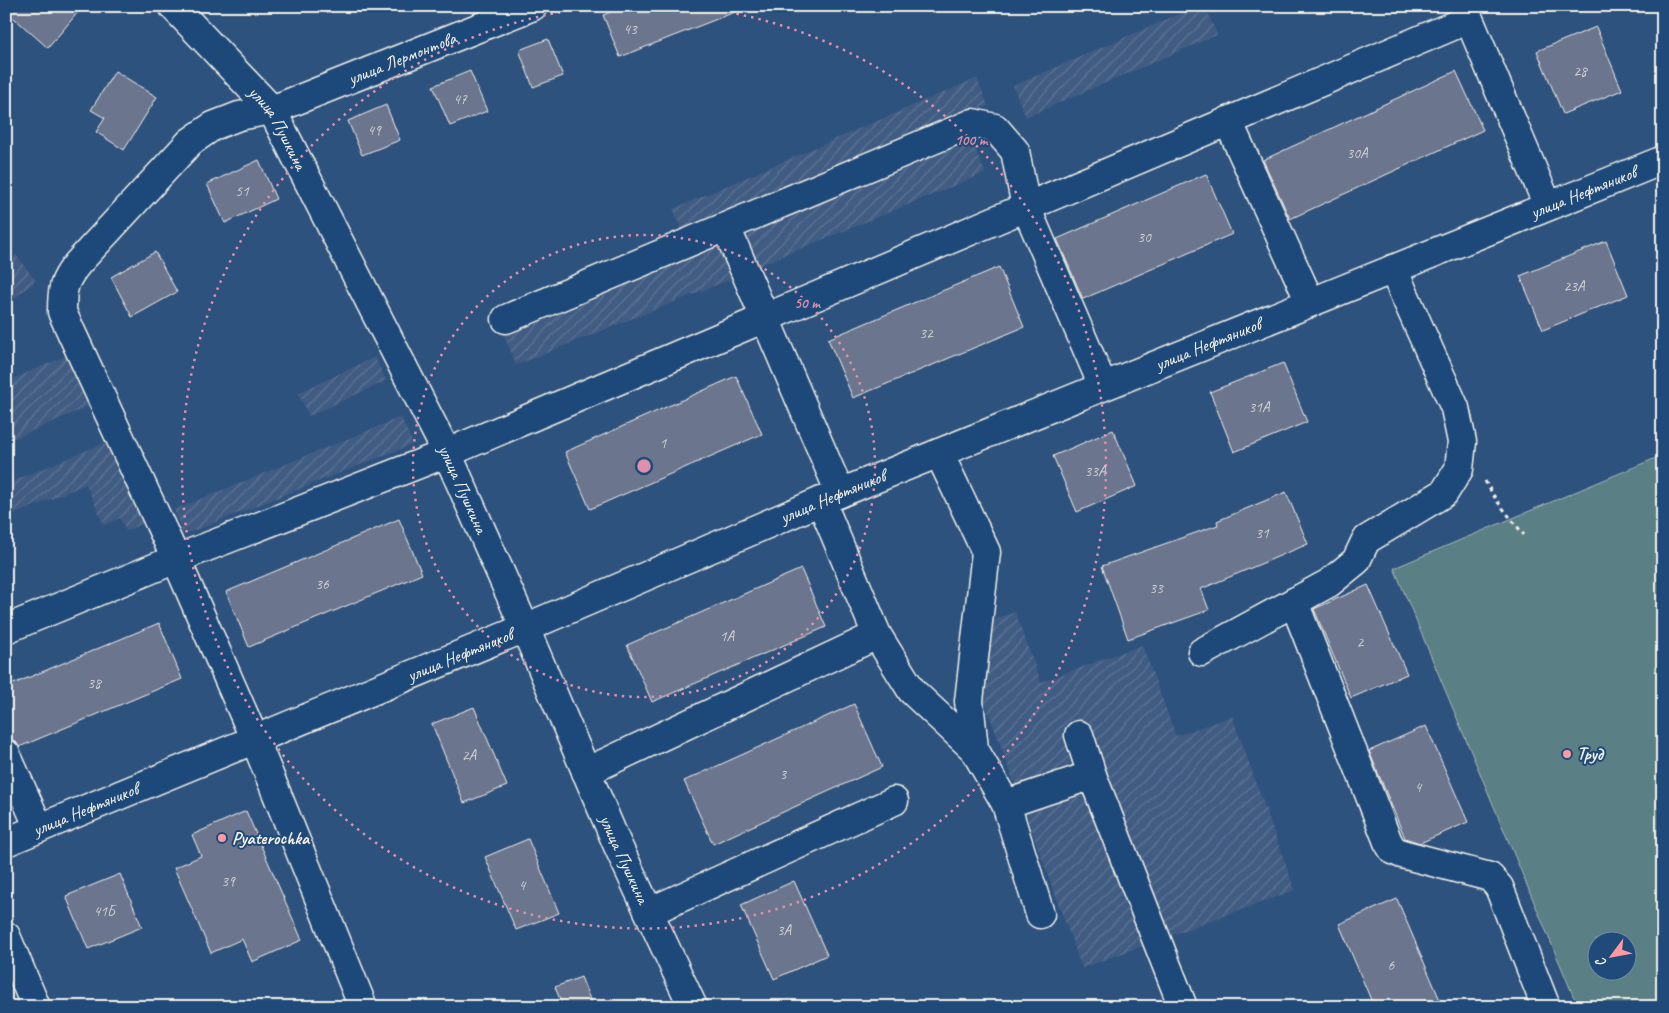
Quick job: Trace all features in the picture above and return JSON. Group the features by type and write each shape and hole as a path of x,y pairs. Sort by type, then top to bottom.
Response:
{"street":[{"name":"улица Пушкина","path":"173,6 272,110 448,453 586,772 693,1007"},
{"name":"улица Лермонтова","path":"363,1007 255,740 176,559 62,312 62,292 67,276 78,263 190,142 213,126 240,116 272,110 533,6"},
{"path":"6,629 176,559 448,453 1469,19 1548,206"},
{"path":"1228,121 1310,302"},
{"path":"506,319 973,123 995,128 1015,151 1026,207 1103,386"},
{"name":"улица Нефтяников","path":"6,842 525,628 831,497 1663,160"},
{"path":"726,227 766,318 831,497 877,635 912,691 974,749 1006,804 1040,914"},
{"path":"1202,652 1329,583 1356,561 1366,540 1444,493 1459,469 1462,442 1455,408 1393,269"},
{"path":"939,453 986,552 969,701 974,749"},
{"path":"1294,602 1388,842 1393,850 1402,854 1490,876 1499,887 1546,1007"},
{"path":"586,772 877,635"},
{"path":"1079,735 1092,775 1184,1007"},
{"path":"6,754 39,828"},
{"path":"1006,804 1092,775"},
{"path":"649,912 894,801"},
{"path":"6,936 30,1005"}],"path":[{"path":"1462,442 1497,501 1524,535"}],"shaded area":[{"path":"1197,6 1205,6 1217,35 1026,117 1013,86"},
{"path":"977,78 988,106 685,236 673,209"},
{"path":"972,141 985,173 753,268 740,236"},
{"path":"721,245 734,278 516,365 503,332"},
{"path":"16,255 36,281 6,304 6,263"},
{"path":"70,354 92,405 6,442 6,382"},
{"path":"375,357 386,381 309,416 298,393"},
{"path":"401,417 413,444 183,535 174,510"},
{"path":"109,441 144,523 126,531 120,518 104,525 86,484 6,518 6,484"},
{"path":"1015,612 1041,682 1142,645 1176,736 1232,716 1295,890 1082,968 959,632"}],"green space":[{"name":"Труд","path":"1663,455 1663,1007 1578,1007 1394,568"}],"building":[{"path":"6,6 83,6 48,48 6,11"},
{"path":"626,6 745,6 745,8 620,57 603,15"},
{"path":"1596,27 1622,90 1563,114 1537,51"},
{"path":"548,39 563,76 533,87 519,50"},
{"path":"115,71 157,97 124,150 96,132 105,118 91,110"},
{"path":"470,71 487,111 450,126 433,86"},
{"path":"1456,71 1483,130 1290,219 1263,160"},
{"path":"386,105 400,140 362,155 348,121"},
{"path":"259,160 276,199 225,223 207,184"},
{"path":"1206,174 1232,234 1083,299 1057,239"},
{"path":"1606,241 1628,295 1543,330 1520,276"},
{"path":"155,252 177,292 132,317 111,277"},
{"path":"999,267 1024,327 853,398 828,339"},
{"path":"1283,363 1307,422 1234,452 1210,392"},
{"path":"736,376 762,434 590,509 565,452"},
{"path":"1113,430 1137,486 1077,512 1053,456"},
{"path":"1286,492 1308,544 1201,589 1209,610 1128,639 1102,566 1218,525 1217,521"},
{"path":"399,519 422,574 249,647 226,592"},
{"path":"801,569 826,627 652,702 627,645"},
{"path":"1368,585 1407,674 1351,698 1314,609"},
{"path":"159,623 182,679 19,747 16,742 11,740 6,729 6,687"},
{"path":"854,704 882,767 713,844 684,781"},
{"path":"474,707 507,786 464,803 432,724"},
{"path":"1426,726 1468,822 1420,843 1405,838 1369,751"},
{"path":"246,811 302,940 252,962 242,939 211,953 174,868 201,856 192,835"},
{"path":"528,839 559,913 516,930 485,857"},
{"path":"120,874 142,927 88,949 66,896"},
{"path":"794,881 827,955 774,979 741,905"},
{"path":"1397,899 1443,1007 1374,1007 1339,924"},
{"path":"581,977 593,1007 563,1007 555,987"}],"place":[{"name":"Труд","path":"1567,754"},
{"name":"Pyaterochka","path":"222,838"}]}
